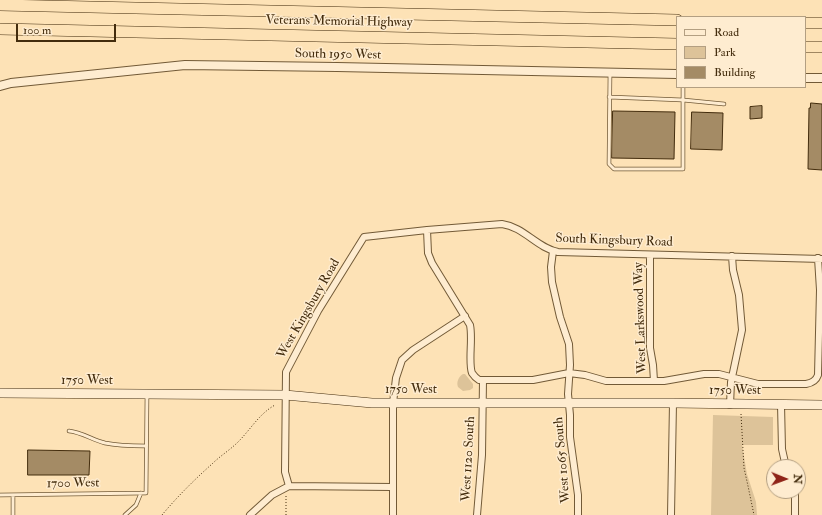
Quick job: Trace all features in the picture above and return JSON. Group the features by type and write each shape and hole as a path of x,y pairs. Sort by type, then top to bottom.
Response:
{"highway":[{"name":"Veterans Memorial Highway","path":"0,5 676,20"},
{"path":"806,23 822,23"},
{"name":"Veterans Memorial Highway","path":"0,29 676,44"},
{"path":"806,46 822,47"}],"main road":[{"name":"1750 West","path":"0,393 285,395 350,402 393,403 673,403 822,405"}],"street":[{"name":"South 1950 West","path":"0,86 19,82 185,65 676,74"},
{"path":"806,78 822,78"},
{"name":"South Kingsbury Road","path":"364,237 494,224 508,225 519,229 541,246 552,251 820,258"},
{"path":"426,230 428,253 432,263 470,325 472,332 473,374 476,378 483,380 533,380 569,373 585,375 606,381 664,381 704,374 719,374 758,384 806,384 813,382 818,375 820,258"},
{"name":"West Kingsbury Road","path":"289,486 285,472 286,372 318,311 364,237"},
{"name":"West 1065 South","path":"552,251 552,282 560,318 569,344 570,437 578,495 578,515"},
{"name":"West Larkswood Way","path":"650,254 650,348 654,381"},
{"path":"730,404 732,378 742,330 739,295 733,270 732,256"},
{"path":"393,515 393,403 396,378 402,360 413,350 465,316"},
{"name":"West 1120 South","path":"477,515 482,455 483,380"},
{"path":"671,515 673,403"},
{"path":"781,404 782,449 784,459"},
{"path":"250,515 272,495 289,486 392,487"},
{"path":"795,499 795,515"}],"lane":[{"path":"610,73 609,164 614,169 683,169 683,88"},
{"path":"609,97 683,100 724,104"},
{"path":"69,431 104,443 146,446 147,394"},
{"name":"1700 West","path":"0,495 146,493 146,446"},
{"path":"125,515 136,505 141,493"},
{"path":"13,495 13,515"}],"path":[{"path":"162,515 182,492 211,464 236,444 267,409 275,404"},
{"path":"741,414 744,468 754,515"},
{"path":"286,496 286,515"}],"green space":[{"path":"465,374 473,384 473,388 470,390 463,391 458,387 458,379"},
{"path":"713,415 773,417 773,445 742,445 747,474 756,502 757,515 711,515"}],"building":[{"path":"811,103 822,104 822,170 808,169 809,108"},
{"path":"762,106 762,118 750,119 750,107"},
{"path":"613,111 675,112 674,159 612,158"},
{"path":"692,112 723,113 722,150 691,149"},
{"path":"28,450 90,451 89,475 28,475"}]}
